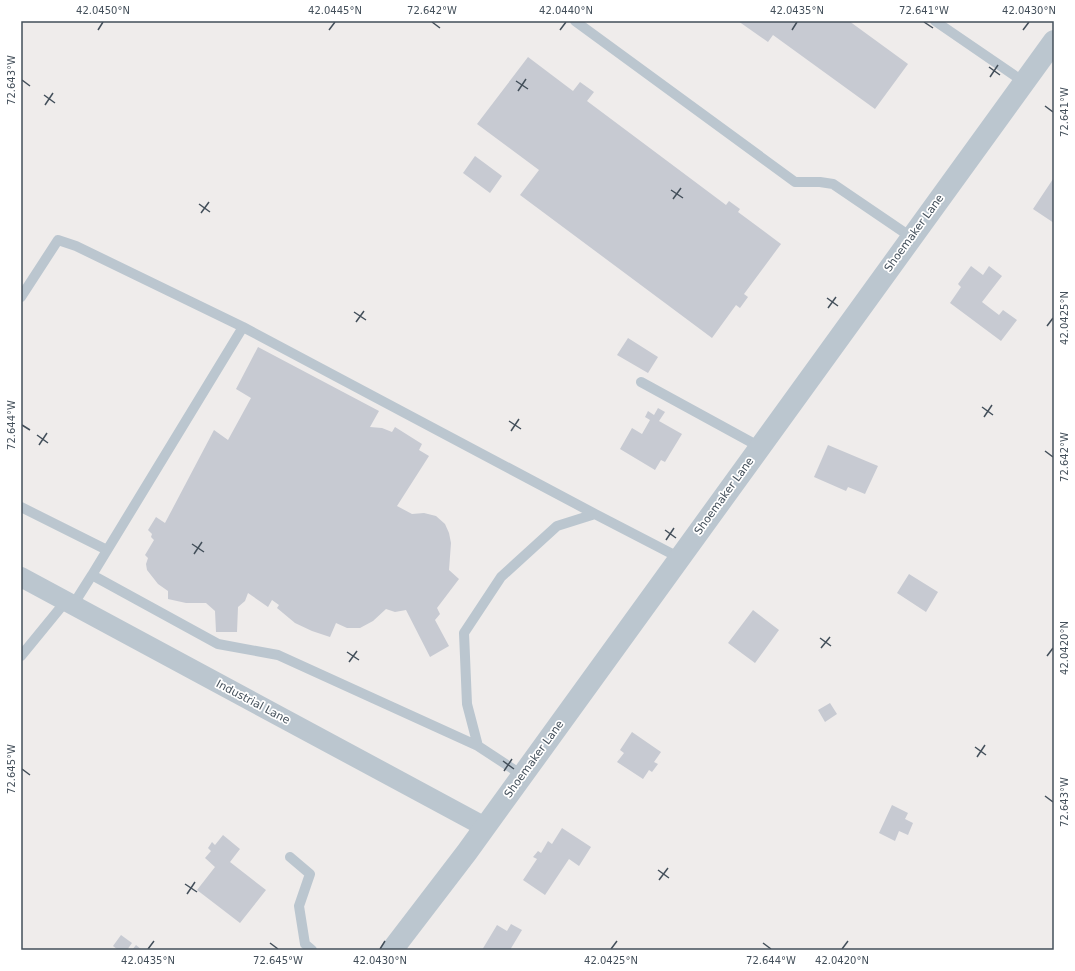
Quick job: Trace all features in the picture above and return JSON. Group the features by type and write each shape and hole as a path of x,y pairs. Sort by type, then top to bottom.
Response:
{"street":[{"name":"Shoemaker Lane","path":"392,950 485,827 1054,40"},
{"name":"Industrial Lane","path":"21,577 485,827"}],"lane":[{"path":"575,21 795,182 820,182 833,184 911,237"},
{"path":"935,21 1024,82"},
{"path":"21,297 58,240 76,246 243,327 680,558"},
{"path":"21,656 70,603 92,575 243,327"},
{"path":"641,382 760,447"},
{"path":"21,507 107,550"},
{"path":"478,746 467,704 464,634 501,577 551,531 557,526 595,514"},
{"path":"92,575 218,644 278,655 478,746 522,775"},
{"path":"290,857 310,874 299,906 305,944 312,950"}],"building":[{"path":"738,21 849,21 908,64 875,109 773,35 768,42"},
{"path":"528,57 573,91 580,82 594,92 587,101 726,205 729,201 740,209 738,212 781,244 744,294 748,297 740,308 736,305 712,338 520,195 539,170 477,124"},
{"path":"475,156 502,176 490,193 463,173"},
{"path":"1053,179 1054,180 1054,223 1033,209"},
{"path":"971,266 983,275 989,266 1002,276 982,302 999,315 1003,310 1017,320 1001,341 950,303 961,287 958,284"},
{"path":"628,338 658,357 648,373 617,355"},
{"path":"258,347 379,411 370,427 382,428 392,432 395,427 422,444 419,450 429,456 397,506 412,514 424,513 436,516 445,524 449,533 451,543 449,570 459,579 437,608 440,614 435,620 449,646 430,657 406,610 395,612 386,609 373,621 360,628 347,628 336,623 330,637 295,623 277,608 279,605 272,600 268,607 248,593 245,601 238,607 237,632 216,632 215,611 206,603 186,603 168,599 168,591 158,584 147,570 146,564 148,558 145,555 154,540 151,537 152,534 148,530 156,517 165,523 214,430 228,440 251,398 236,389"},
{"path":"658,408 665,412 659,421 682,434 665,462 661,460 655,470 620,449 632,428 642,434 650,420 645,417 648,411 654,415"},
{"path":"828,445 878,466 865,494 848,487 846,491 814,477"},
{"path":"909,574 938,592 926,612 897,593"},
{"path":"753,610 779,630 755,663 728,643"},
{"path":"830,703 837,714 825,722 818,710"},
{"path":"632,732 661,752 654,762 658,764 652,772 649,770 643,779 617,762 624,753 620,750"},
{"path":"892,805 908,813 905,819 913,823 908,835 899,831 895,841 879,833"},
{"path":"562,828 591,847 579,866 569,859 545,895 523,880 537,859 533,857 538,851 541,853 548,841 552,844"},
{"path":"223,835 240,849 230,862 266,890 240,923 197,890 215,867 205,858 211,851 208,848 212,842 215,845"},
{"path":"511,924 522,930 510,950 482,950 497,925 507,931"},
{"path":"121,935 132,943 127,950 118,950 113,946"},
{"path":"136,945 142,950 132,950"}]}
